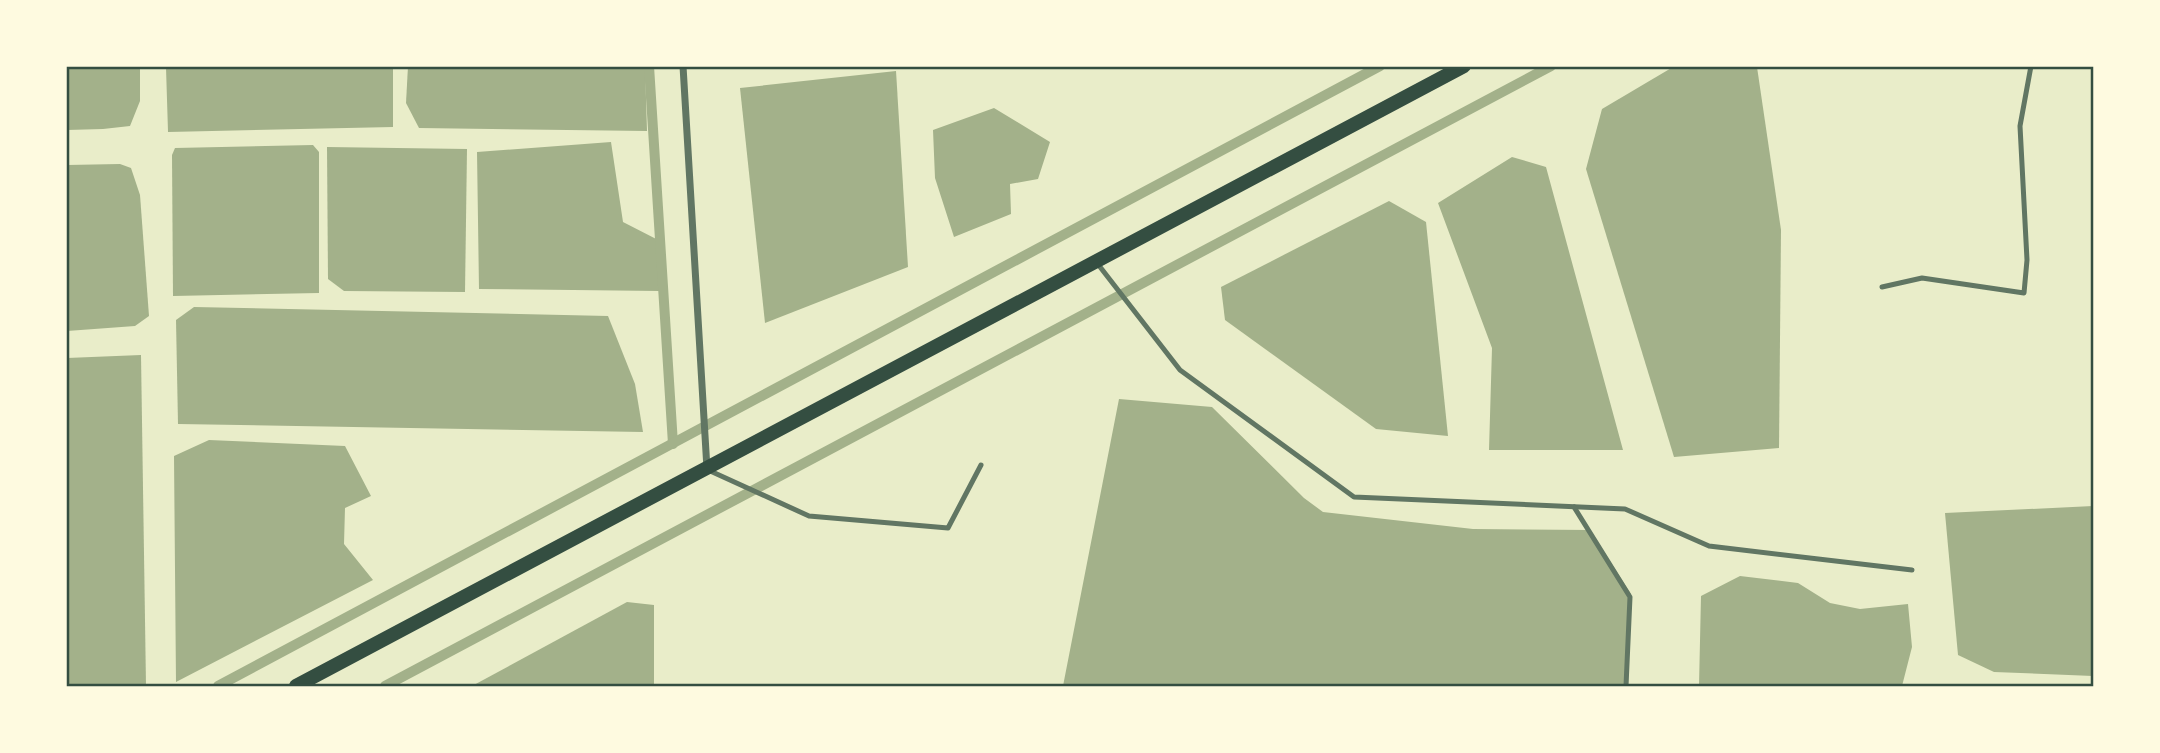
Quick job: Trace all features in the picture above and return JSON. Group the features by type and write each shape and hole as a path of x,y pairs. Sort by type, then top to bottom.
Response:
{"main road":[{"path":"296,687 1464,66"}],"street":[{"path":"683,66 707,470"}],"lane":[{"path":"1882,287 1922,278 2024,293 2026,260 2020,125 2031,66"},
{"path":"1097,263 1180,370 1354,497 1625,509 1709,546 1912,570"},
{"path":"707,470 809,516 948,528 981,465"},
{"path":"1574,507 1630,597 1626,687"}],"shaded area":[{"path":"408,66 645,67 647,131 419,128 406,103"},
{"path":"66,67 140,67 140,101 130,126 67,130"},
{"path":"166,67 393,67 393,127 168,132"},
{"path":"1673,67 1757,67 1781,230 1779,448 1674,457 1586,169 1602,109"},
{"path":"896,71 908,267 765,323 740,88"},
{"path":"994,108 1050,142 1038,179 1010,184 1011,214 954,237 935,178 933,130"},
{"path":"611,142 623,222 664,243 660,291 479,289 477,152"},
{"path":"313,145 319,152 319,293 173,296 172,155 175,148"},
{"path":"327,147 467,149 465,292 344,291 328,279"},
{"path":"1512,157 1546,167 1623,450 1489,450 1492,348 1438,203"},
{"path":"120,164 131,168 140,195 149,316 135,326 67,331 67,165"},
{"path":"1389,201 1426,222 1448,436 1376,429 1225,320 1221,287"},
{"path":"194,307 608,316 635,384 643,432 178,424 176,320"},
{"path":"141,355 146,686 67,686 67,358"},
{"path":"1119,399 1212,407 1304,498 1323,512 1473,529 1590,530 1631,594 1628,686 1063,686"},
{"path":"209,440 345,446 371,496 345,508 344,544 373,580 176,682 174,456"},
{"path":"2093,506 2093,676 1994,672 1958,655 1945,513"},
{"path":"1740,576 1798,583 1830,603 1860,609 1908,604 1912,647 1902,686 1699,686 1701,596"},
{"path":"627,602 654,605 654,686 472,686"}],"waterway":[{"path":"649,66 673,444"},
{"path":"218,686 1380,66"},
{"path":"385,686 1551,66"}]}
